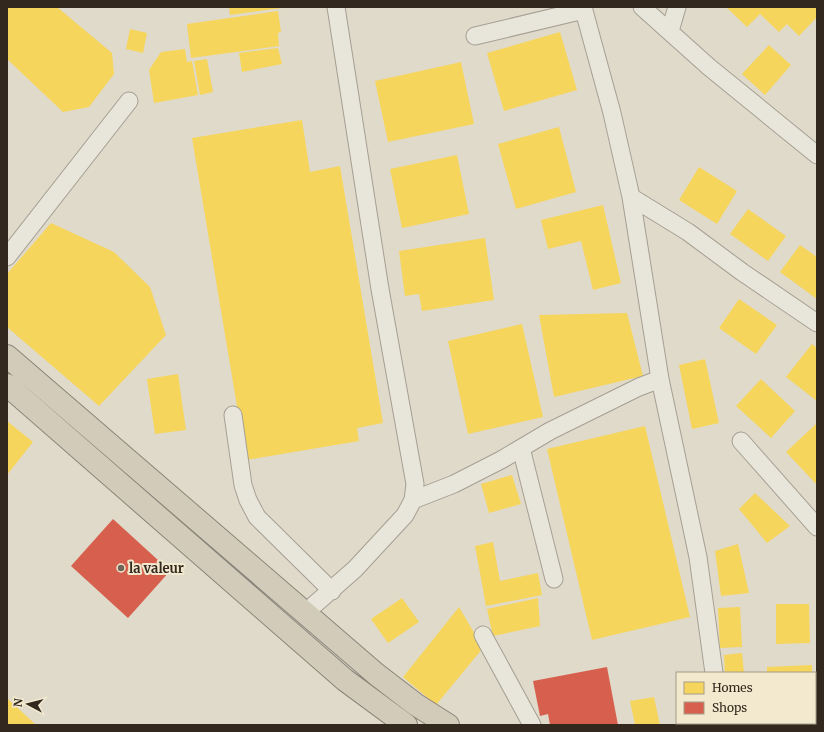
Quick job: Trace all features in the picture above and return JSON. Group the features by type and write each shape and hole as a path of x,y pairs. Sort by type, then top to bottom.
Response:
{"highway":[{"path":"7,356 376,674 415,704 448,725"},
{"path":"7,385 346,680 406,725"}],"street":[{"path":"305,613 332,591 405,515 413,500 415,484 380,289 336,7"},
{"path":"642,7 709,67 817,155"},
{"path":"670,31 677,7"},
{"path":"475,36 583,9 612,113 630,197 660,379 698,557 714,672"},
{"path":"7,257 128,101"},
{"path":"630,197 688,232 742,272 817,323"},
{"path":"413,500 454,484 501,460 550,431 639,387 660,379"},
{"path":"232,415 243,485 248,500 257,517 332,591"},
{"path":"741,441 817,527"},
{"path":"521,448 554,579"},
{"path":"483,635 532,725"}],"building: Homes":[{"path":"7,7 57,7 112,53 114,74 89,107 63,112 7,59"},
{"path":"229,7 282,7 282,8 230,15"},
{"path":"726,7 817,7 817,17 799,36 787,24 779,32 760,14 747,27"},
{"path":"278,11 281,32 278,33 279,46 191,58 187,24"},
{"path":"130,29 147,33 143,53 126,49"},
{"path":"560,32 577,90 504,111 487,53"},
{"path":"769,45 791,65 765,95 742,74"},
{"path":"278,48 282,64 242,72 239,53"},
{"path":"185,49 187,62 192,61 198,95 154,103 149,70 161,52"},
{"path":"207,59 213,92 200,95 194,61"},
{"path":"461,62 474,124 388,142 375,81"},
{"path":"302,120 310,172 340,166 383,423 357,428 359,441 246,460 192,138"},
{"path":"559,127 576,192 516,209 498,144"},
{"path":"457,155 469,214 402,228 390,169"},
{"path":"699,167 737,191 717,224 679,200"},
{"path":"603,205 621,283 593,290 581,241 548,249 541,220"},
{"path":"748,209 786,236 768,261 730,234"},
{"path":"51,223 114,252 150,287 166,335 99,406 7,327 7,274"},
{"path":"485,238 494,300 422,311 419,294 405,296 399,251"},
{"path":"800,245 817,257 817,299 780,272"},
{"path":"739,299 777,325 756,354 719,328"},
{"path":"627,313 643,376 554,397 539,315"},
{"path":"522,324 543,417 468,434 448,341"},
{"path":"812,344 817,348 817,401 786,377"},
{"path":"705,359 719,423 692,429 679,365"},
{"path":"178,374 186,430 155,434 147,379"},
{"path":"761,379 795,411 771,438 736,406"},
{"path":"7,421 33,442 7,475"},
{"path":"816,424 817,426 817,485 786,452"},
{"path":"645,426 690,617 592,640 547,449"},
{"path":"512,475 521,504 489,513 481,484"},
{"path":"755,493 790,526 767,543 739,509"},
{"path":"493,542 500,581 538,573 542,595 486,606 475,546"},
{"path":"738,544 749,593 721,596 715,551"},
{"path":"402,598 419,622 388,643 371,619"},
{"path":"538,598 540,626 493,636 487,609"},
{"path":"776,604 809,604 810,643 776,644"},
{"path":"459,607 483,648 436,705 403,677"},
{"path":"740,607 742,647 720,648 718,608"},
{"path":"742,653 744,672 725,672 724,655"},
{"path":"812,665 812,672 767,672 767,667"},
{"path":"654,697 660,725 635,725 630,701"},
{"path":"7,698 36,725 7,725"},
{"path":"770,724 815,724 815,725"}],"building: Shops":[{"name":"la valeur","path":"113,519 170,571 128,618 71,566"},
{"path":"607,667 618,725 550,725 548,714 540,716 533,681"}],"place":[{"name":"la valeur","path":"121,568"}]}
